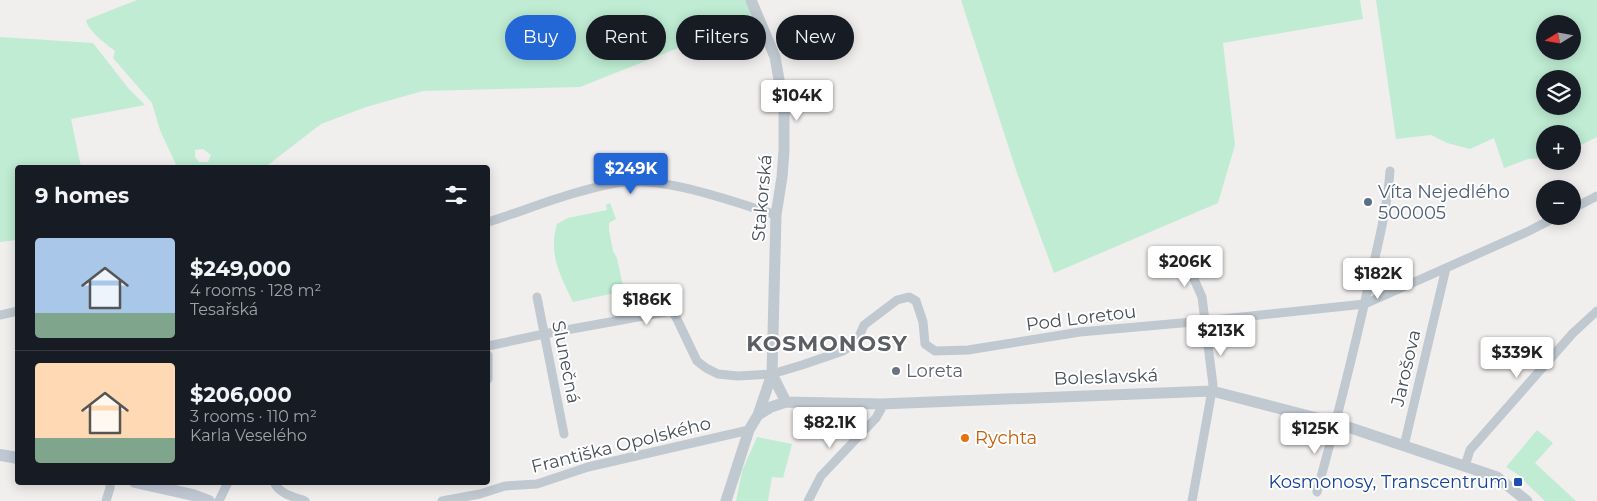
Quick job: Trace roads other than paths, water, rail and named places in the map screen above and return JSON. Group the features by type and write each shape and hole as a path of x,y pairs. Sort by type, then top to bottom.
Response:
{"main road":[{"path":"0,455 15,458"},
{"path":"148,485 193,495 209,501"}],"street":[{"name":"Stakorská","path":"752,0 775,57 784,108 782,177 776,215 772,374"},
{"path":"1317,492 1365,304 1388,202 1390,171"},
{"path":"490,221 582,191 617,183 658,183 714,196 776,215"},
{"path":"1581,204 1597,196"},
{"name":"Pod Loretou","path":"544,334 671,311 675,315 696,361 706,368 718,374 738,376 772,374 837,354 851,346 858,339 864,325 897,300 909,297 916,301 921,315 925,344 935,352 968,350 1080,332 1365,304 1541,225"},
{"path":"1182,252 1202,297 1213,385 1192,501"},
{"name":"Jarošova","path":"1404,446 1446,268"},
{"name":"Slunečná","path":"537,297 564,434"},
{"path":"0,315 15,312"},
{"path":"1465,466 1470,450 1573,333 1597,312"},
{"path":"490,346 544,334"},
{"path":"772,374 786,402"},
{"path":"726,501 749,430 758,416 772,374"},
{"name":"Boleslavská","path":"758,416 771,407 786,402 881,404 1212,391 1336,423 1465,466 1501,479 1527,501"},
{"path":"808,501 821,476 876,418 881,409 881,404"},
{"name":"Františka Opolského","path":"442,501 480,494 488,486 537,484 588,467 749,430"},
{"path":"106,501 110,485"},
{"path":"219,501 227,485"},
{"path":"274,485 285,494 305,501"}],"place":[{"name":"Víta Nejedlého 500005","path":"1368,202"},
{"name":"Loreta","path":"896,371"},
{"name":"Rychta","path":"965,438"},
{"name":"Kosmonosy, Transcentrum","path":"1518,482"}],"district":[{"name":"KOSMONOSY","path":"827,343"}]}
